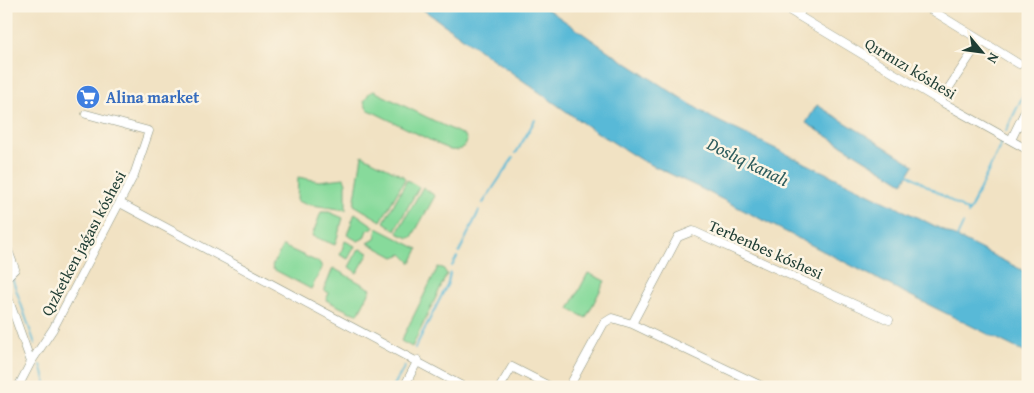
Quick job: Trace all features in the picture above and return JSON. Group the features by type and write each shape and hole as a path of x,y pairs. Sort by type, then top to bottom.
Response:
{"street":[{"name":"Qırmızı kóshesi","path":"782,6 940,101 1028,150"},
{"path":"798,16 804,6"},
{"path":"925,6 1019,64"},
{"path":"940,101 980,40"},
{"path":"1011,140 1028,105"},
{"name":"Qızketken jaǵası kóshesi","path":"18,387 31,362 53,329 120,203 134,175 149,131 86,114"},
{"path":"120,203 418,360 464,387"},
{"name":"Terbenbes kóshesi","path":"632,324 678,237 693,231 889,320"},
{"path":"6,245 15,269 6,278"},
{"path":"6,292 31,362"},
{"path":"569,387 604,323 612,318 632,324 764,387"},
{"path":"404,387 418,360"},
{"path":"500,387 512,366 551,387"}],"green space":[{"path":"374,91 465,136 467,141 460,149 450,150 367,109 364,102 369,93"},
{"path":"362,155 403,176 405,179 381,221 354,205"},
{"path":"298,177 319,181 344,178 346,183 346,210 305,204 297,201"},
{"path":"407,180 419,187 395,230 384,222"},
{"path":"423,187 435,196 412,237 409,238 399,234 398,231"},
{"path":"321,212 329,212 343,218 335,245 312,236"},
{"path":"355,213 375,227 367,230 364,238 358,241 347,235"},
{"path":"377,228 418,249 411,263 402,254 394,257 368,243 375,239"},
{"path":"345,241 355,246 348,259 340,255"},
{"path":"283,246 320,263 322,268 311,289 273,269 272,266"},
{"path":"361,249 369,253 357,273 349,267 358,250"},
{"path":"438,267 443,268 447,274 412,347 401,341"},
{"path":"333,268 371,289 358,314 326,300 329,293 324,290"},
{"path":"588,273 605,281 586,318 569,309"}],"water":[{"name":"Doslıq kanalı","path":"418,6 543,6 611,53 712,118 1028,273 1028,354 641,160 584,124"},
{"path":"817,105 914,165 903,183 806,123"}],"waterway":[{"path":"1006,131 1028,85"},
{"path":"516,153 535,120"},
{"path":"968,214 1003,140"},
{"path":"483,203 513,158"},
{"path":"908,174 969,212"},
{"path":"459,252 479,211"},
{"path":"957,237 963,224"},
{"path":"452,266 457,257"},
{"path":"6,261 9,269"},
{"path":"415,348 448,283 450,273"},
{"path":"12,278 35,344"},
{"path":"41,365 47,387"},
{"path":"393,387 405,366"}],"place":[{"name":"Alina market","path":"88,97"}]}
